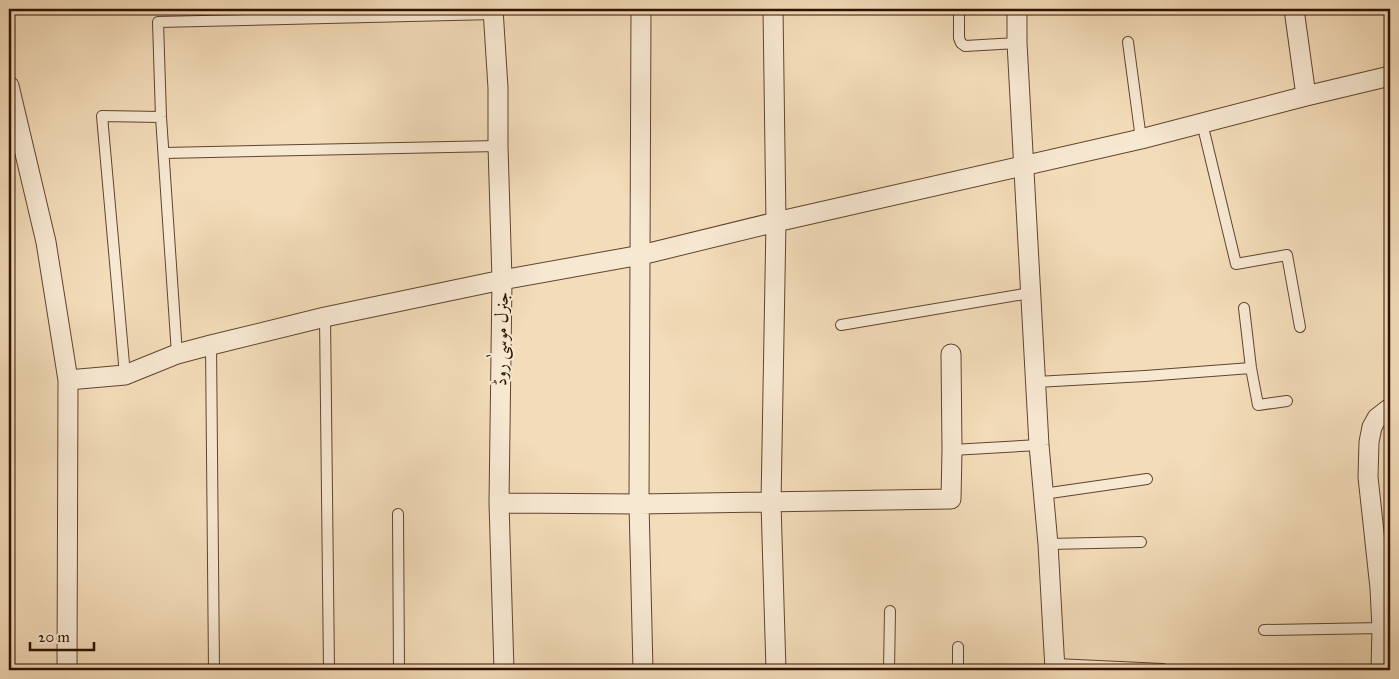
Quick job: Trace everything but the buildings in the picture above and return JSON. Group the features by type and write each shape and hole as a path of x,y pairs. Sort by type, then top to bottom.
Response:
{"street":[{"path":"641,9 640,504 643,670"},
{"path":"773,9 776,222 771,503 776,670"},
{"path":"1017,9 1017,42 1030,293 1055,667"},
{"path":"1294,9 1306,96"},
{"name":"جنرل موسیٰ روڈ","path":"494,12 498,88 502,280 499,503 504,670"},
{"path":"68,380 125,375 177,354 211,344 325,317 502,280 641,255 1141,138 1390,76"},
{"path":"9,86 46,242 68,380 67,670"},
{"path":"499,503 771,503 951,499 951,354"},
{"path":"1381,670 1385,586 1368,477 1368,442 1372,427 1377,418 1390,408"}],"lane":[{"path":"959,9 959,38 960,43 965,46 1017,42"},
{"path":"177,354 161,117 158,22 494,12"},
{"path":"1128,42 1141,138"},
{"path":"125,375 102,116 161,117"},
{"path":"1202,123 1236,264 1287,255 1300,327"},
{"path":"164,153 498,146"},
{"path":"841,325 1030,293"},
{"path":"1244,308 1251,368 1258,405 1287,401"},
{"path":"325,317 329,670"},
{"path":"211,344 214,670"},
{"path":"1036,382 1251,368"},
{"path":"952,450 1039,445"},
{"path":"1043,494 1147,479"},
{"path":"398,514 400,670"},
{"path":"1048,544 1141,542"},
{"path":"889,670 890,611"},
{"path":"1264,630 1382,628"},
{"path":"958,647 958,670"},
{"path":"1055,667 1163,669"}]}
